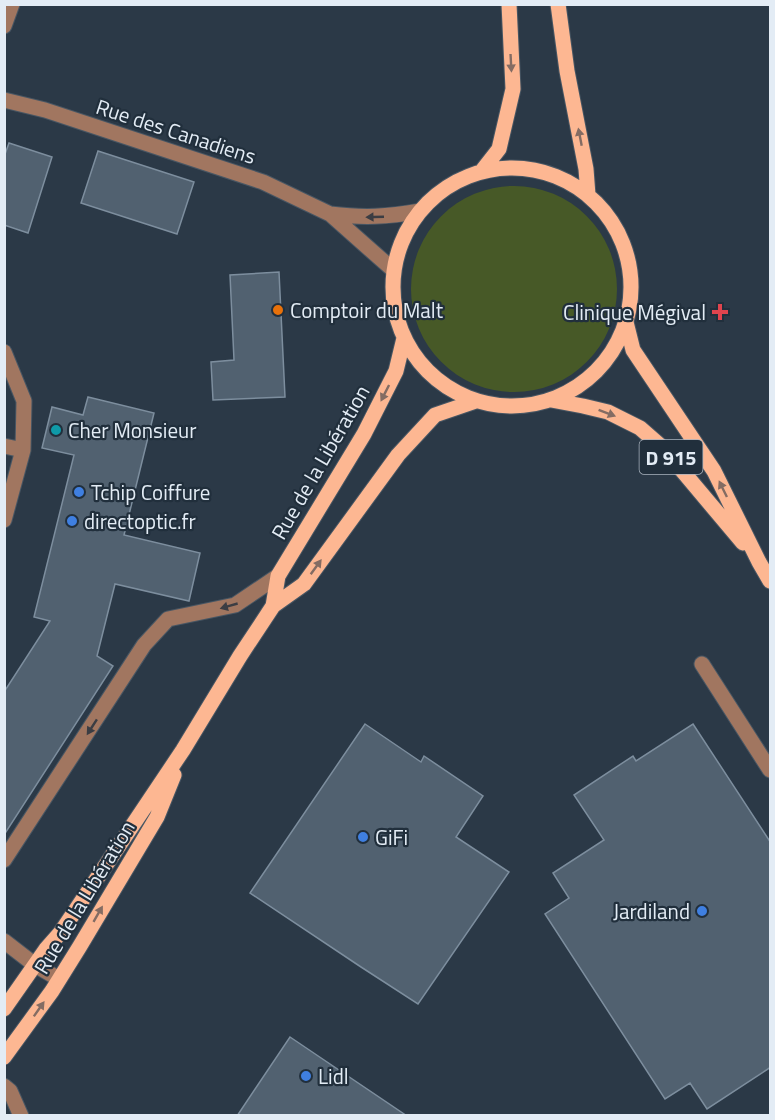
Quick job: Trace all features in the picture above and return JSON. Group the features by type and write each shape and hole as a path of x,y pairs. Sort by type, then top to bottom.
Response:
{"main road":[{"path":"481,172 499,149 513,89 508,4"},
{"path":"558,4 567,71 586,170 588,195"},
{"path":"509,168 537,170 564,180 588,195 607,215 622,239 630,266 631,294 626,322 615,346 599,368 579,385 551,400 516,406 476,401 446,387 421,365 404,338 394,308 391,268 400,238 432,198 455,182 481,172 509,168"},
{"name":"D 915","path":"626,322 633,350 714,471 759,562 771,581"},
{"name":"Rue de la Libération","path":"273,606 278,576 364,434 396,371 404,338"},
{"name":"D 915","path":"551,400 608,412 640,428 664,449 759,562"},
{"name":"Rue de la Libération","path":"4,1009 60,932 183,750 273,606 304,584 398,455 435,415 476,401"},
{"name":"Rue de la Libération","path":"4,1057 59,979 157,817 183,750"}],"street":[{"path":"4,26 12,4"},
{"name":"Rue des Canadiens","path":"4,100 45,110 263,182 330,214 391,268"},
{"name":"Rue des Canadiens","path":"330,214 358,218 394,216 420,211"},
{"path":"4,352 24,401 23,450 4,520"},
{"path":"4,446 23,450"},
{"path":"4,860 144,645 168,619 236,606 278,576"},
{"path":"702,664 771,770"},
{"path":"4,941 35,965 59,979"},
{"path":"4,1086 10,1091 21,1116"}],"green space":[{"path":"514,186 544,190 563,198 587,216 605,240 613,259 617,289 613,319 605,338 587,362 563,380 544,388 514,392 484,388 465,380 441,362 423,338 415,319 411,289 415,259 423,240 441,216 465,198 484,190"}],"building":[{"path":"9,143 52,157 28,233 4,225 4,157"},
{"path":"98,151 194,182 177,234 81,203"},
{"path":"279,272 285,397 213,400 211,362 234,360 230,275"},
{"path":"88,397 154,413 124,535 200,553 189,601 115,584 97,656 113,666 4,835 4,692 50,621 34,617 74,455 42,448 52,407 83,415"},
{"path":"365,724 421,762 424,756 483,796 456,837 509,872 418,1004 250,893"},
{"path":"693,724 771,843 771,1067 707,1109 690,1083 665,1099 545,914 569,898 553,873 604,840 574,795 633,756 636,761"},
{"name":"Lidl","path":"290,1037 407,1116 237,1116"}],"place":[{"name":"Comptoir du Malt","path":"278,310"},
{"name":"Clinique Mégival","path":"720,312"},
{"name":"Cher Monsieur","path":"56,430"},
{"name":"Tchip Coiffure","path":"79,492"},
{"name":"directoptic.fr","path":"72,521"},
{"name":"GiFi","path":"363,837"},
{"name":"Jardiland","path":"702,911"},
{"name":"Lidl","path":"306,1076"}]}
